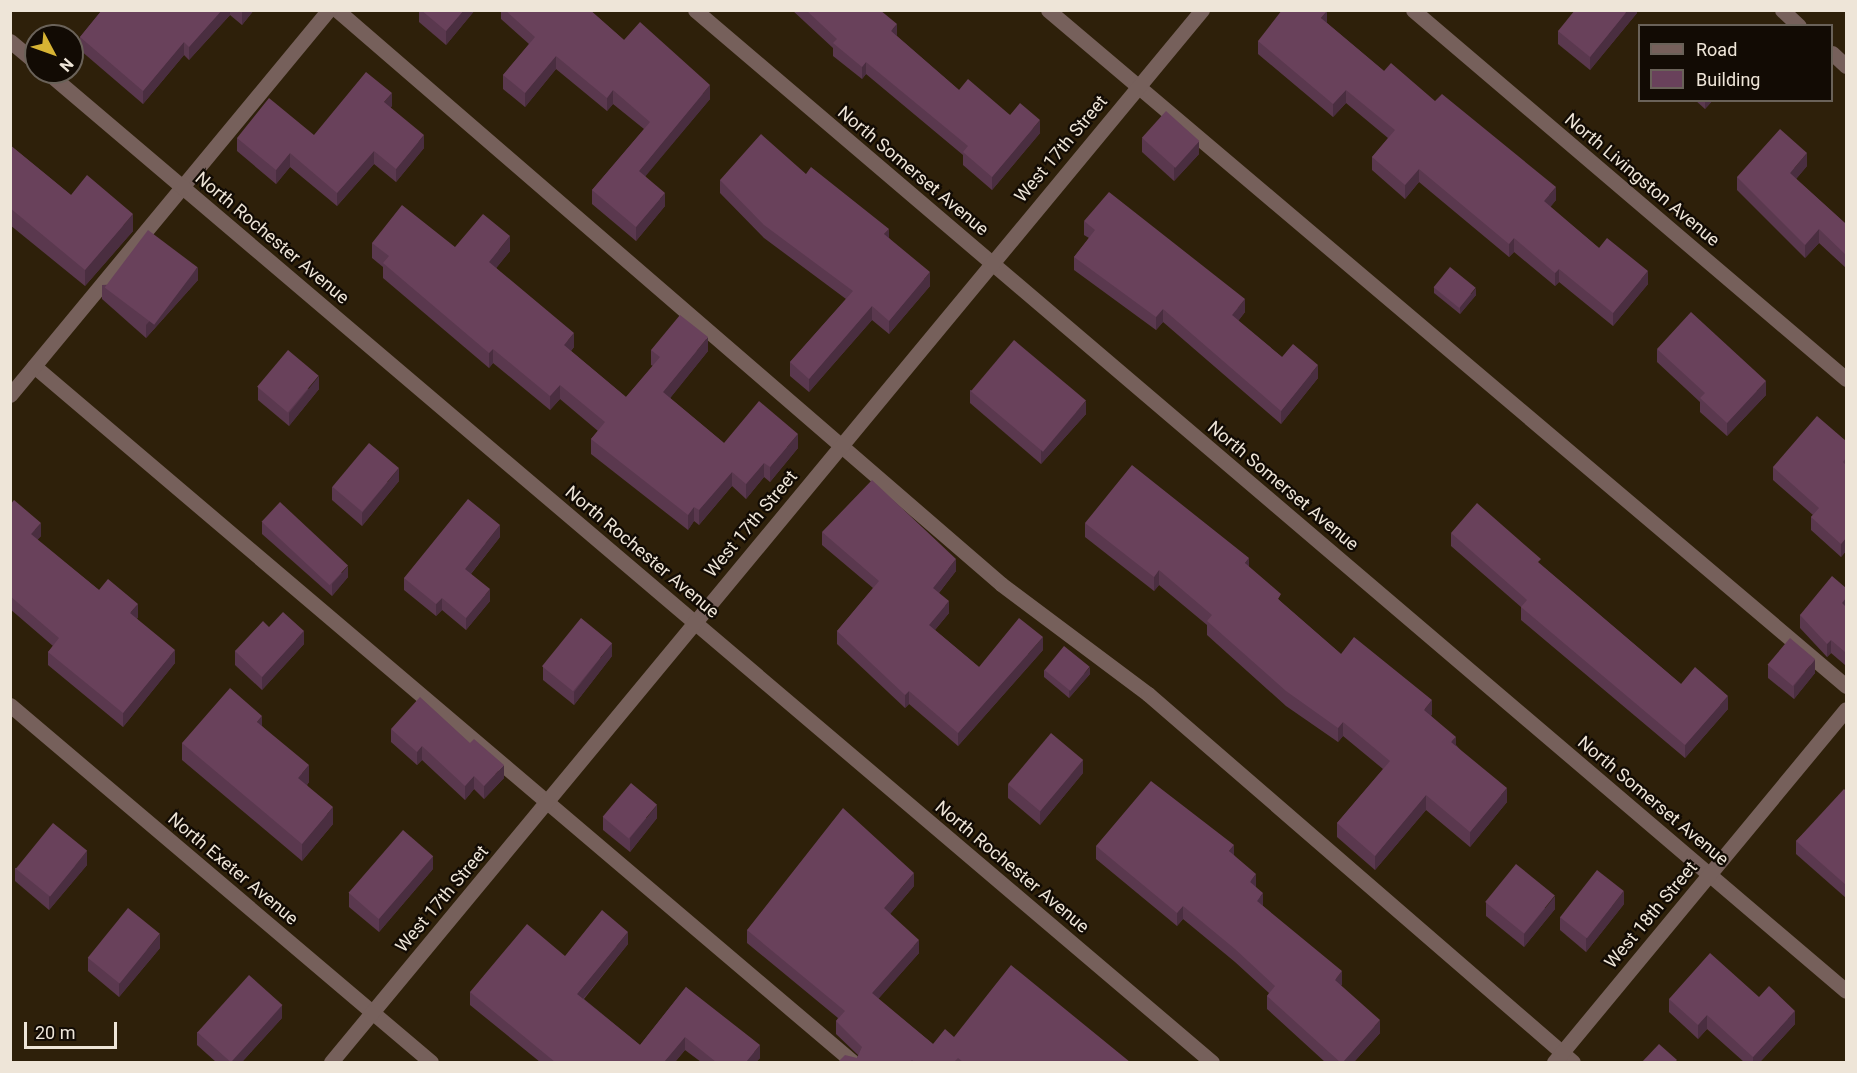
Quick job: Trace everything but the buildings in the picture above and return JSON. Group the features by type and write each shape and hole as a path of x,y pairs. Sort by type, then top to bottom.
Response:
{"street":[{"path":"10,395 329,10"},
{"path":"337,10 844,443 1010,591 1148,694 1563,1059"},
{"name":"North Somerset Avenue","path":"695,10 1846,991"},
{"path":"1048,10 1846,686"},
{"name":"West 17th Street","path":"331,1062 1202,10"},
{"name":"North Livingston Avenue","path":"1413,10 1846,379"},
{"path":"1782,10 1797,24"},
{"path":"10,41 24,53"},
{"path":"1833,54 1846,66"},
{"name":"North Rochester Avenue","path":"61,84 1212,1062"},
{"path":"34,366 853,1062"},
{"name":"North Exeter Avenue","path":"10,705 431,1062"},
{"name":"West 18th Street","path":"1563,1059 1846,709"}]}
